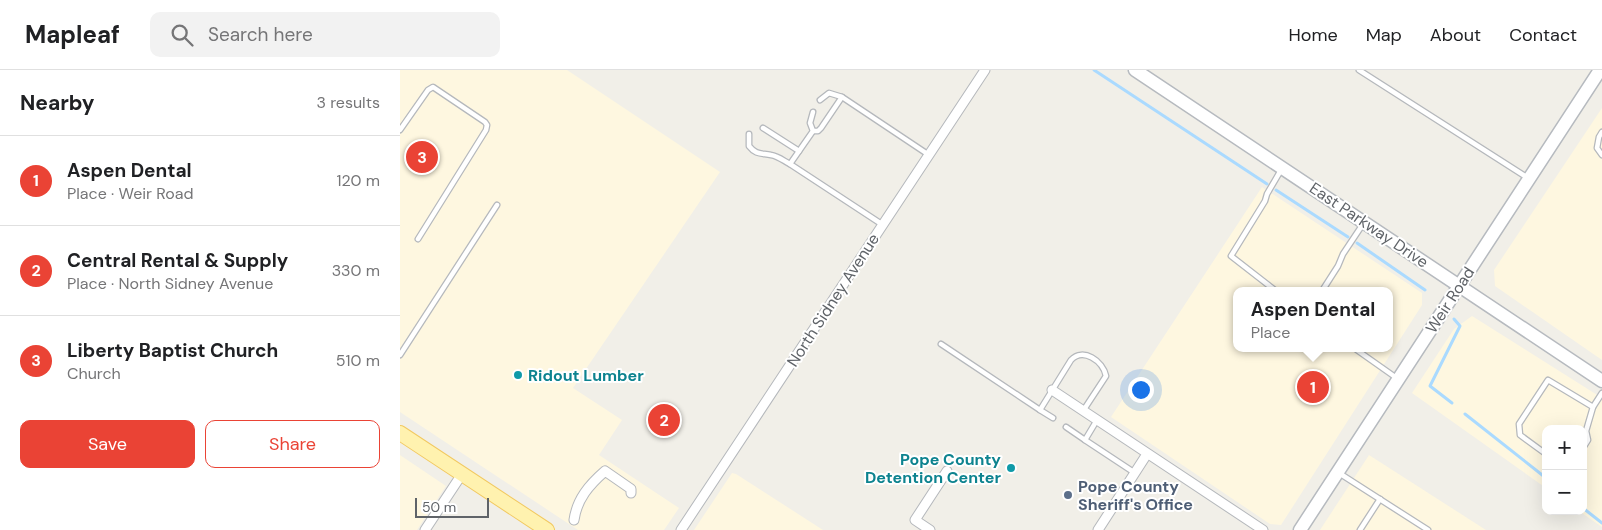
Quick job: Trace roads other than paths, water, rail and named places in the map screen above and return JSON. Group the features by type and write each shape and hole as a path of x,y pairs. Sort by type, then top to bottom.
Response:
{"main road":[{"name":"East Parkway Drive","path":"1135,70 1602,381"},
{"name":"Weir Road","path":"1300,530 1600,70"},
{"path":"400,433 547,530"}],"street":[{"name":"North Sidney Avenue","path":"681,530 985,70"},
{"path":"1052,390 1263,530"},
{"path":"1098,530 1147,454"},
{"path":"930,530 915,520 947,470"},
{"path":"574,520 576,508 587,489 605,471 630,489 632,494"},
{"path":"425,530 462,474"}],"lane":[{"path":"1359,70 1528,178"},
{"path":"401,128 428,90 433,87 487,125 486,130 418,239"},
{"path":"820,100 829,93 842,97 929,155"},
{"path":"790,164 813,131 818,131 821,128 842,97"},
{"path":"812,112 810,123 813,131"},
{"path":"763,128 799,151"},
{"path":"1602,132 1597,148 1602,155"},
{"path":"749,134 749,146 753,151 763,155 773,155 790,164 883,225"},
{"path":"1271,287 1231,256 1265,201 1267,194 1283,167"},
{"path":"400,355 497,205"},
{"path":"1325,287 1364,222"},
{"path":"941,344 1053,418"},
{"path":"1360,352 1398,380"},
{"path":"1040,410 1075,355 1081,353 1101,364 1106,376 1084,411"},
{"path":"1542,451 1520,435 1520,424 1548,380 1593,407"},
{"path":"1587,425 1593,407 1602,393"},
{"path":"1084,440 1097,420"},
{"path":"1066,427 1135,473"},
{"path":"1338,472 1428,530"},
{"path":"1360,530 1380,499"}],"waterway":[{"path":"1094,70 1267,184"},
{"path":"1276,190 1348,237"},
{"path":"1357,243 1425,290"},
{"path":"1452,403 1430,386 1460,326 1454,319"},
{"path":"1465,414 1542,475"},
{"path":"1587,511 1602,523"}],"place":[{"name":"Liberty Baptist Church","path":"422,157"},
{"name":"Ridout Lumber","path":"518,375"},
{"name":"Aspen Dental","path":"1313,387"},
{"name":"Central Rental & Supply","path":"664,420"},
{"name":"Pope County Detention Center","path":"1011,468"},
{"name":"Pope County Sheriff's Office","path":"1068,495"}]}
